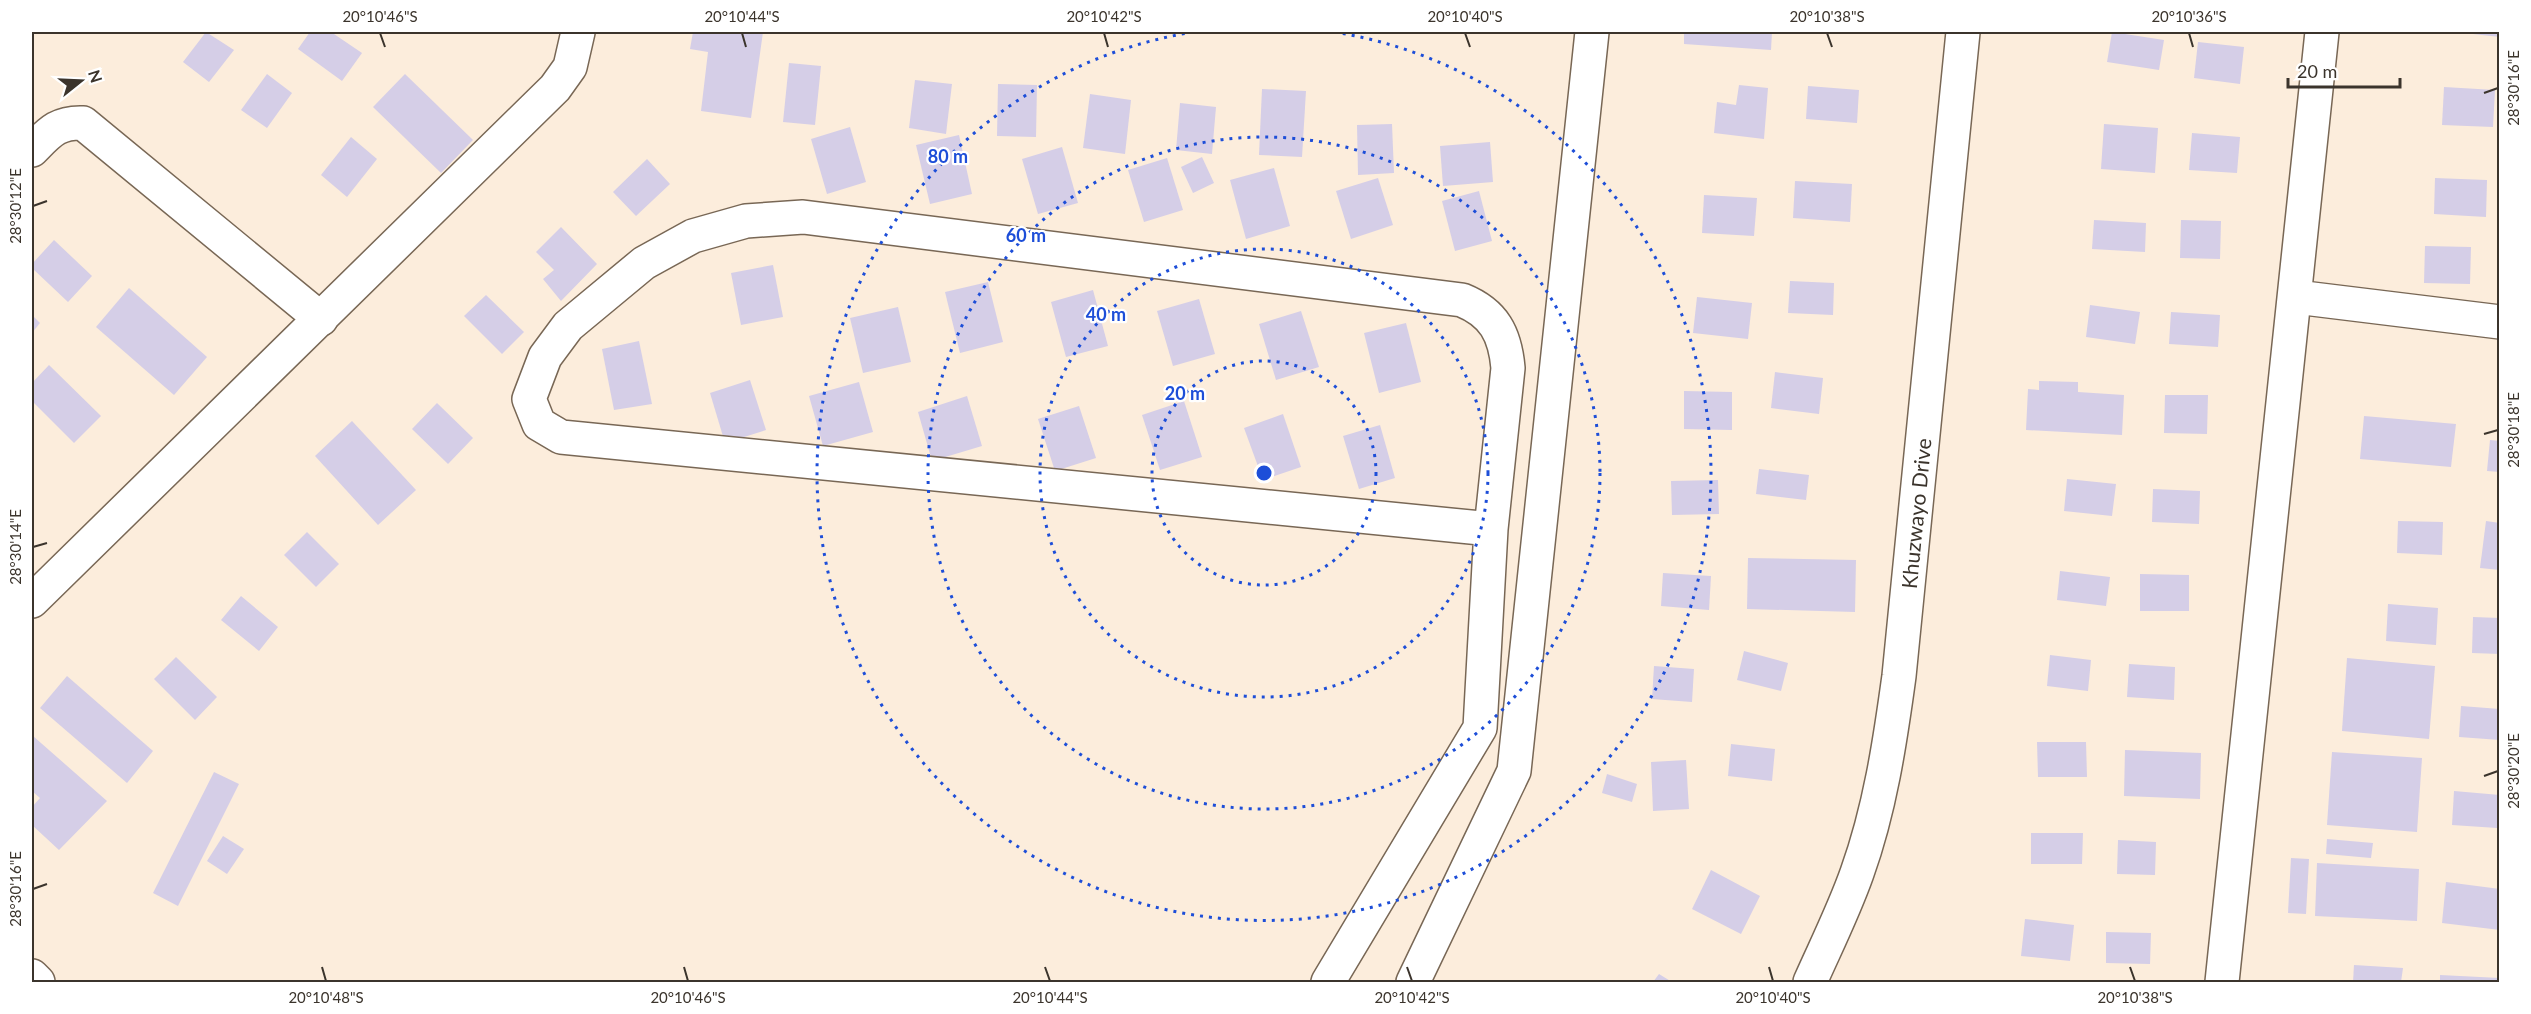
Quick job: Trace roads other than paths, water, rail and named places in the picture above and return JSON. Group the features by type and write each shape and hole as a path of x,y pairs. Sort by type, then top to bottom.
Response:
{"street":[{"path":"32,600 321,320 555,88 570,67 578,32"},
{"path":"1413,982 1514,771 1592,32"},
{"name":"Khuzwayo Drive","path":"1810,982 1857,873 1878,801 1891,740 1963,32"},
{"path":"2222,982 2296,297 2322,32"},
{"path":"32,150 52,130 68,123 83,123 321,320"},
{"path":"1328,982 1480,728 1491,529 1508,368 1506,345 1482,308 1461,300 803,217 746,220 693,236 644,263 568,326 545,357 529,399 539,424 561,437 1491,529"},
{"path":"2296,297 2499,322"},
{"path":"32,976 38,982"}]}
